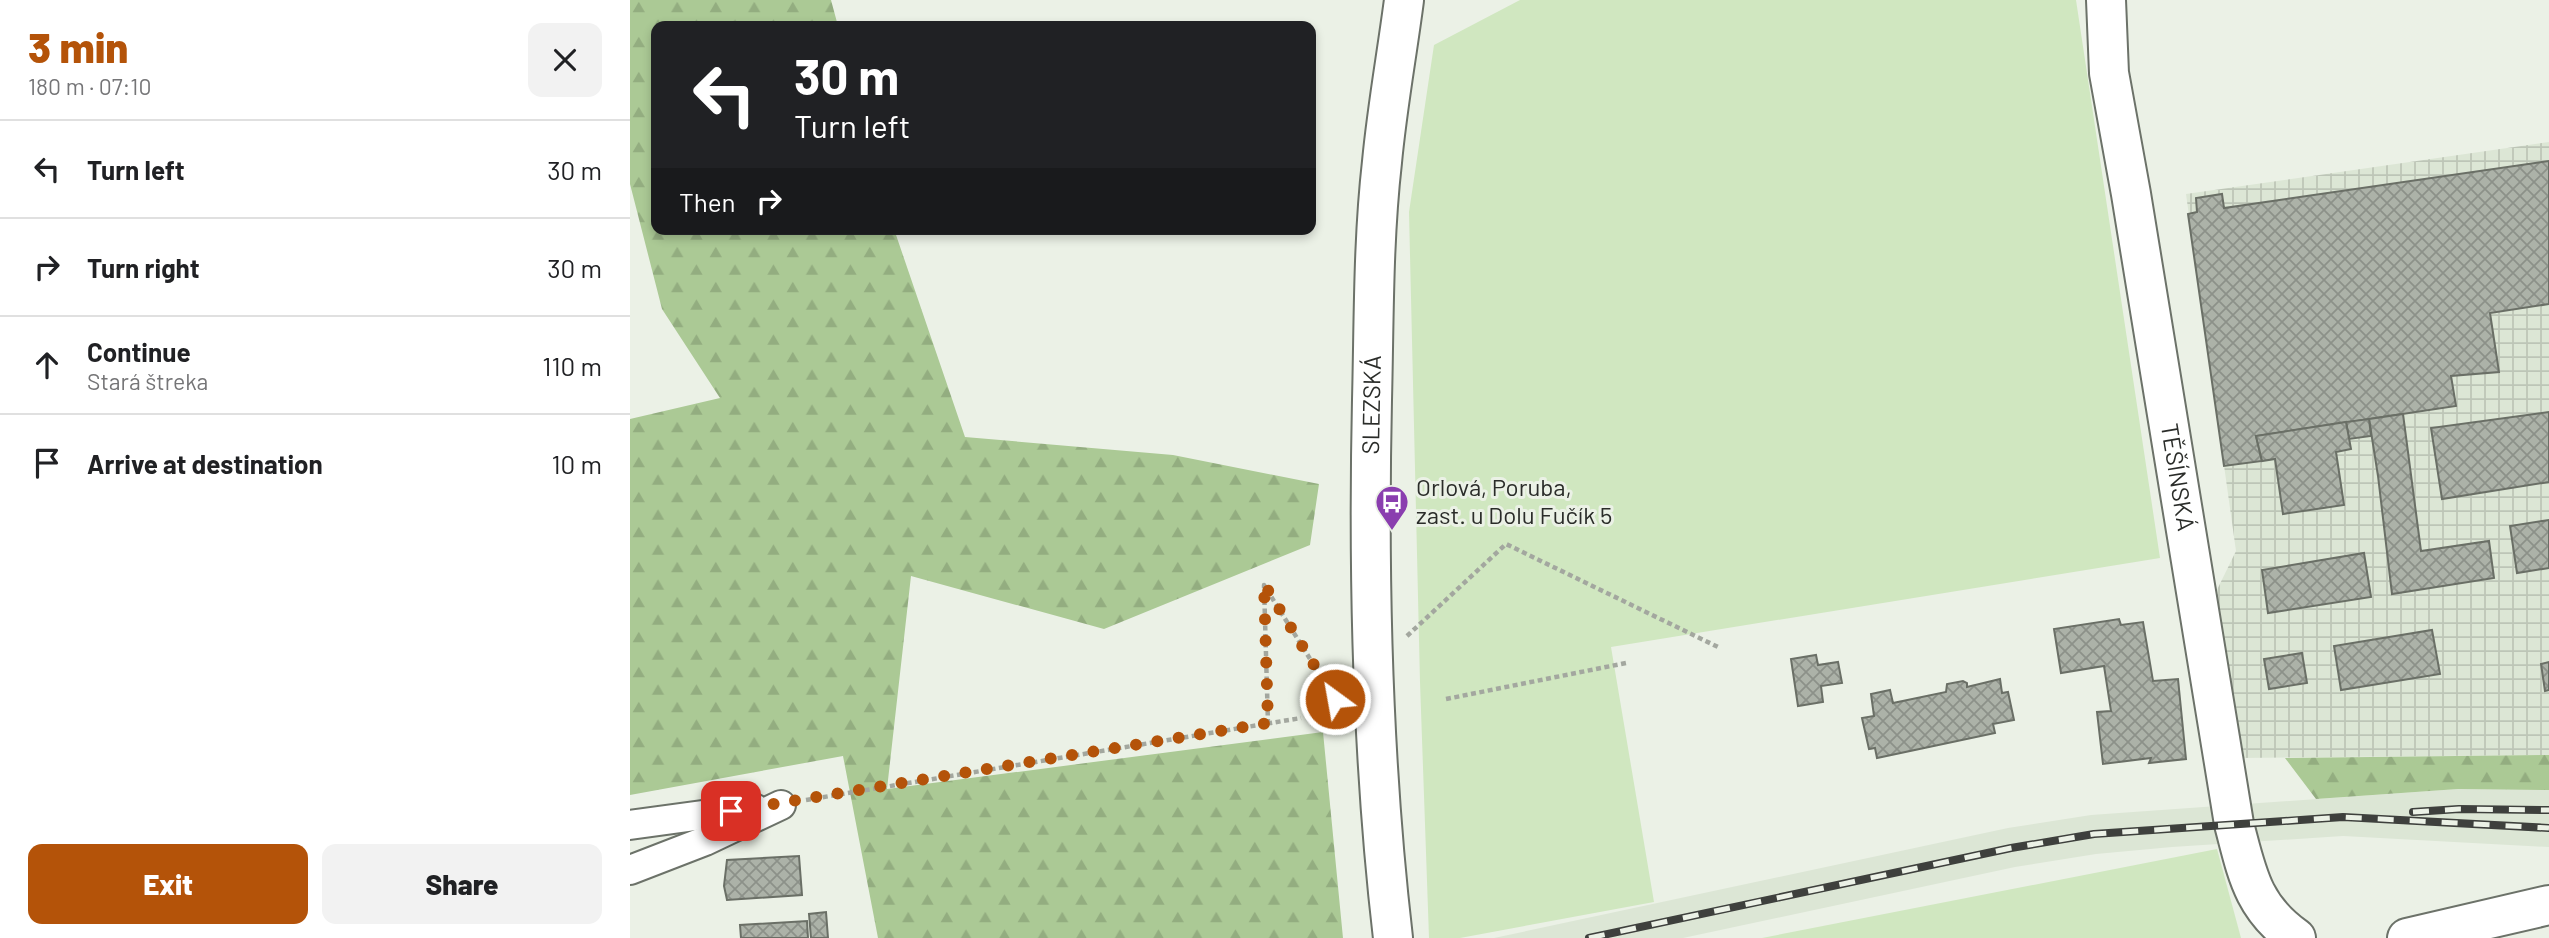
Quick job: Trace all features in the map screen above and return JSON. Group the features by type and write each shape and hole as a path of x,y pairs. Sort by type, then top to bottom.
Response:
{"street":[{"name":"SLEZSKÁ","path":"1393,938 1385,874 1372,657 1371,434 1374,293 1382,163 1404,0"},
{"name":"TĚŠÍNSKÁ","path":"2106,0 2109,73 2234,824 2258,901 2294,938"},
{"path":"630,825 781,804"},
{"path":"630,870 705,841 781,804"},
{"path":"2407,938 2549,905"}],"path":[{"path":"1407,636 1506,544 1718,647"},
{"path":"1268,723 1264,584 1335,699"},
{"path":"1446,699 1626,663"},
{"path":"781,804 1301,718"}],"shaded area":[{"path":"2549,142 2549,755 2240,758 2213,598 2236,551 2186,194"},
{"path":"2458,789 2549,790 2549,847 2343,836 2172,847 2096,854 2015,867 1683,938 1494,938 2008,828 2091,815"}],"green space":[{"path":"630,0 831,0 837,21 651,21 651,235 896,235 965,437 1173,455 1319,484 1310,545 1104,629 911,576 887,789 1323,732 1343,938 878,938 843,756 630,795 630,419 720,398 662,309 630,184"},
{"path":"1520,0 2076,0 2160,558 1611,647 1654,902 1460,938 1429,938 1409,212 1434,45"},
{"path":"2549,755 2549,790 2458,789 2316,799 2285,758"},
{"path":"2217,849 2241,938 1762,938"}],"building":[{"path":"2549,161 2549,304 2490,313 2499,372 2451,376 2456,406 2256,436 2262,461 2224,466 2188,214 2197,212 2196,198 2222,194 2224,208"},
{"path":"2549,412 2549,482 2442,499 2431,428"},
{"path":"2403,414 2421,551 2489,541 2494,578 2392,594 2369,419"},
{"path":"2369,419 2371,436 2349,439 2346,422"},
{"path":"2346,422 2351,449 2336,452 2344,505 2283,514 2275,459 2262,461 2256,436"},
{"path":"2549,520 2549,568 2517,573 2510,526"},
{"path":"2364,553 2371,597 2268,613 2262,570"},
{"path":"2119,619 2121,625 2143,622 2153,681 2178,679 2186,759 2149,763 2151,758 2103,764 2097,712 2111,711 2104,666 2061,673 2054,629"},
{"path":"2432,630 2440,674 2341,690 2334,646"},
{"path":"2302,653 2307,683 2269,689 2264,659"},
{"path":"1816,655 1818,665 1838,662 1842,683 1821,686 1823,702 1798,706 1791,659"},
{"path":"2549,662 2549,690 2545,691 2541,664"},
{"path":"2000,679 2002,693 2008,692 2014,720 1993,724 1995,733 1877,758 1875,748 1869,749 1862,718 1874,716 1871,694 1890,690 1893,703 1946,692 1947,684 1963,681 1967,683 1967,687"},
{"path":"799,856 802,895 727,900 724,886 727,860"},
{"path":"826,912 828,938 811,938 809,914"},
{"path":"807,921 808,938 741,938 740,925"}],"railway":[{"path":"2413,812 2459,809 2549,810"},
{"path":"1589,938 2011,848 2094,834 2343,817 2549,828"}],"place":[{"name":"Orlová, Poruba, zast. u Dolu Fučík 5","path":"1392,532"}],"route":[{"path":"731,811 1268,723 1264,584 1335,699"}]}
